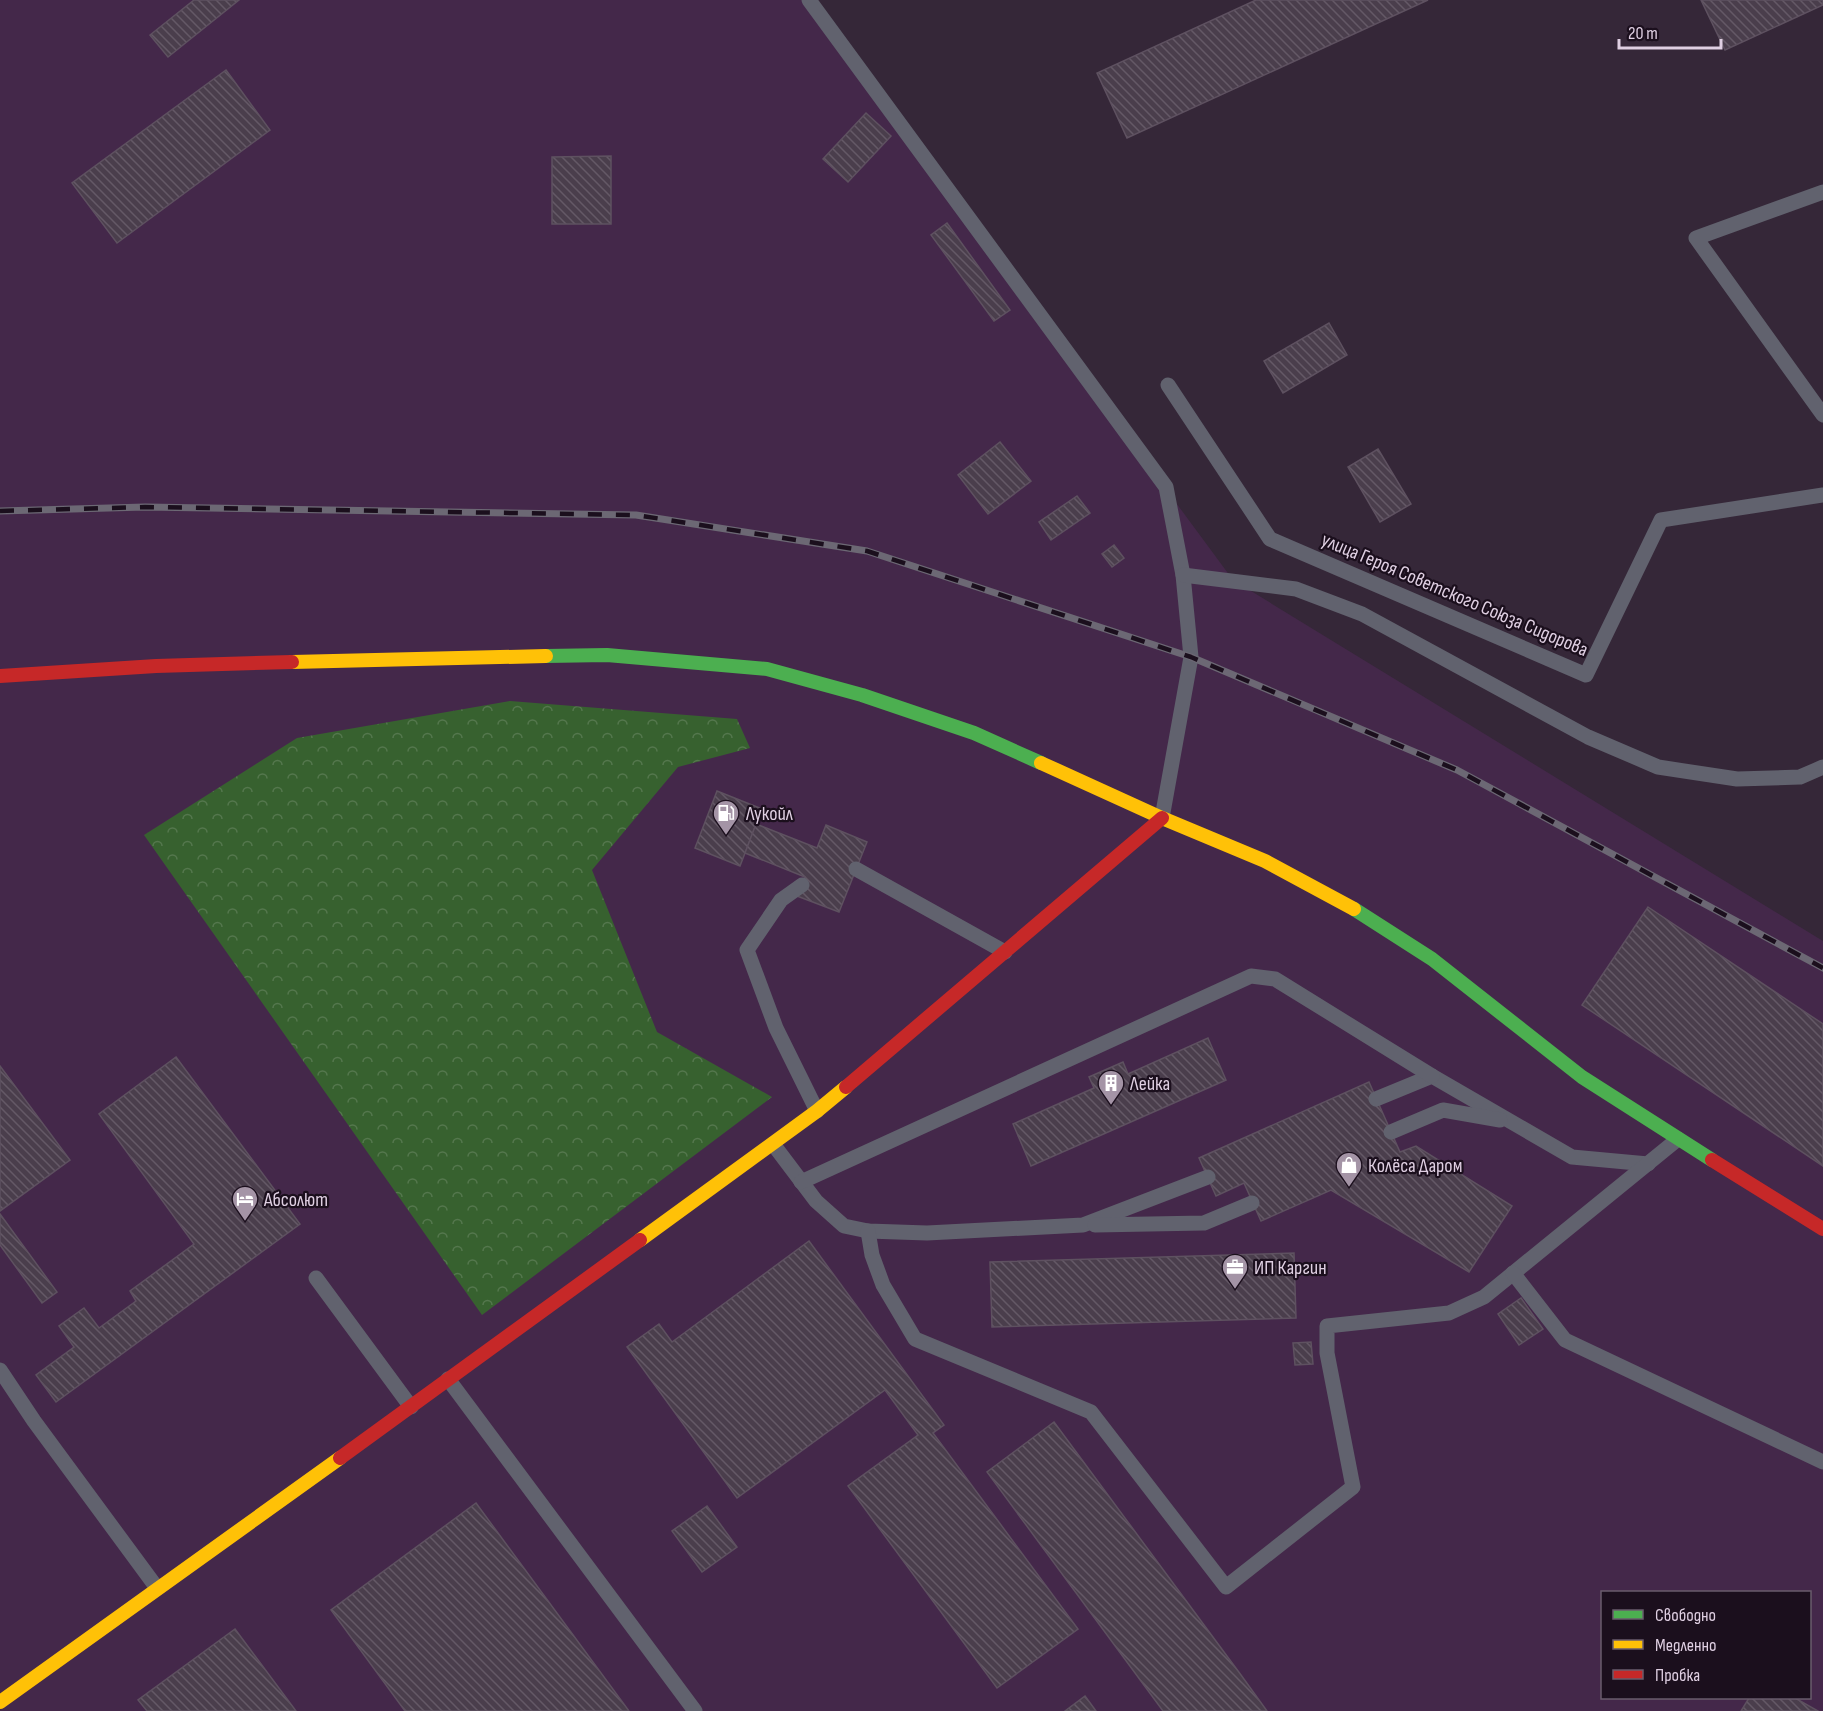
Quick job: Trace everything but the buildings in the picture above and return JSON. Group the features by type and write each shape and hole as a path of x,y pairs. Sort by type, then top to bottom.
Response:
{"main road":[{"path":"0,676 156,666 406,658 607,655 767,669 861,695 974,733 1162,818 1265,861 1357,911 1432,959 1582,1077 1823,1229"},
{"path":"0,1702 411,1407 817,1111 1162,818"}],"lane":[{"path":"809,0 1166,487 1183,576 1191,657 1162,818"},
{"path":"1823,192 1696,238 1823,415"},
{"name":"улица Героя Советского Союза Сидорова","path":"1168,385 1270,539 1586,675 1662,520 1823,495"},
{"path":"1183,576 1296,589 1362,614 1588,737 1658,767 1737,779 1800,777 1823,767"},
{"path":"856,869 1005,952"},
{"path":"802,885 781,900 747,950 776,1028 817,1111"},
{"path":"801,1182 1251,976 1275,979 1432,1076 1572,1157 1648,1164"},
{"path":"1376,1099 1432,1076"},
{"path":"1391,1131 1443,1110 1510,1121"},
{"path":"868,1231 872,1255 883,1285 915,1339 1091,1412 1226,1587 1353,1487 1327,1353 1327,1326 1449,1313 1484,1297 1678,1139"},
{"path":"773,1144 816,1201 844,1226 868,1231 927,1233 1083,1225 1204,1223 1252,1203"},
{"path":"1083,1225 1208,1178"},
{"path":"1513,1273 1565,1340 1823,1462"},
{"path":"316,1278 411,1407"},
{"path":"0,1370 34,1421 157,1588"},
{"path":"448,1379 695,1711"}],"shaded area":[{"path":"0,0 805,0 1233,580 1823,941 1823,1711 0,1711"}],"green space":[{"path":"510,701 737,719 750,748 678,767 592,870 657,1032 772,1097 482,1315 144,835 297,738"}],"railway":[{"path":"0,511 145,507 636,515 867,551 1191,657 1457,770 1823,968"}],"traffic: fast":[{"path":"546,656 607,655 767,669 862,695 974,733 1041,763"},
{"path":"1354,909 1432,959 1582,1077 1712,1160"}],"traffic: slow":[{"path":"292,662 546,656"},
{"path":"1041,763 1162,818 1265,861 1354,909"},
{"path":"640,1240 817,1111 846,1087"},
{"path":"0,1702 340,1458"}],"traffic: jam":[{"path":"0,676 156,666 292,662"},
{"path":"846,1087 1162,818"},
{"path":"1712,1160 1823,1229"},
{"path":"340,1458 640,1240"}],"place":[{"name":"Лукойл","path":"726,836"},
{"name":"Лейка","path":"1111,1106"},
{"name":"Колёса Даром","path":"1349,1188"},
{"name":"Абсолют","path":"245,1222"},
{"name":"ИП Каргин","path":"1235,1290"}]}
